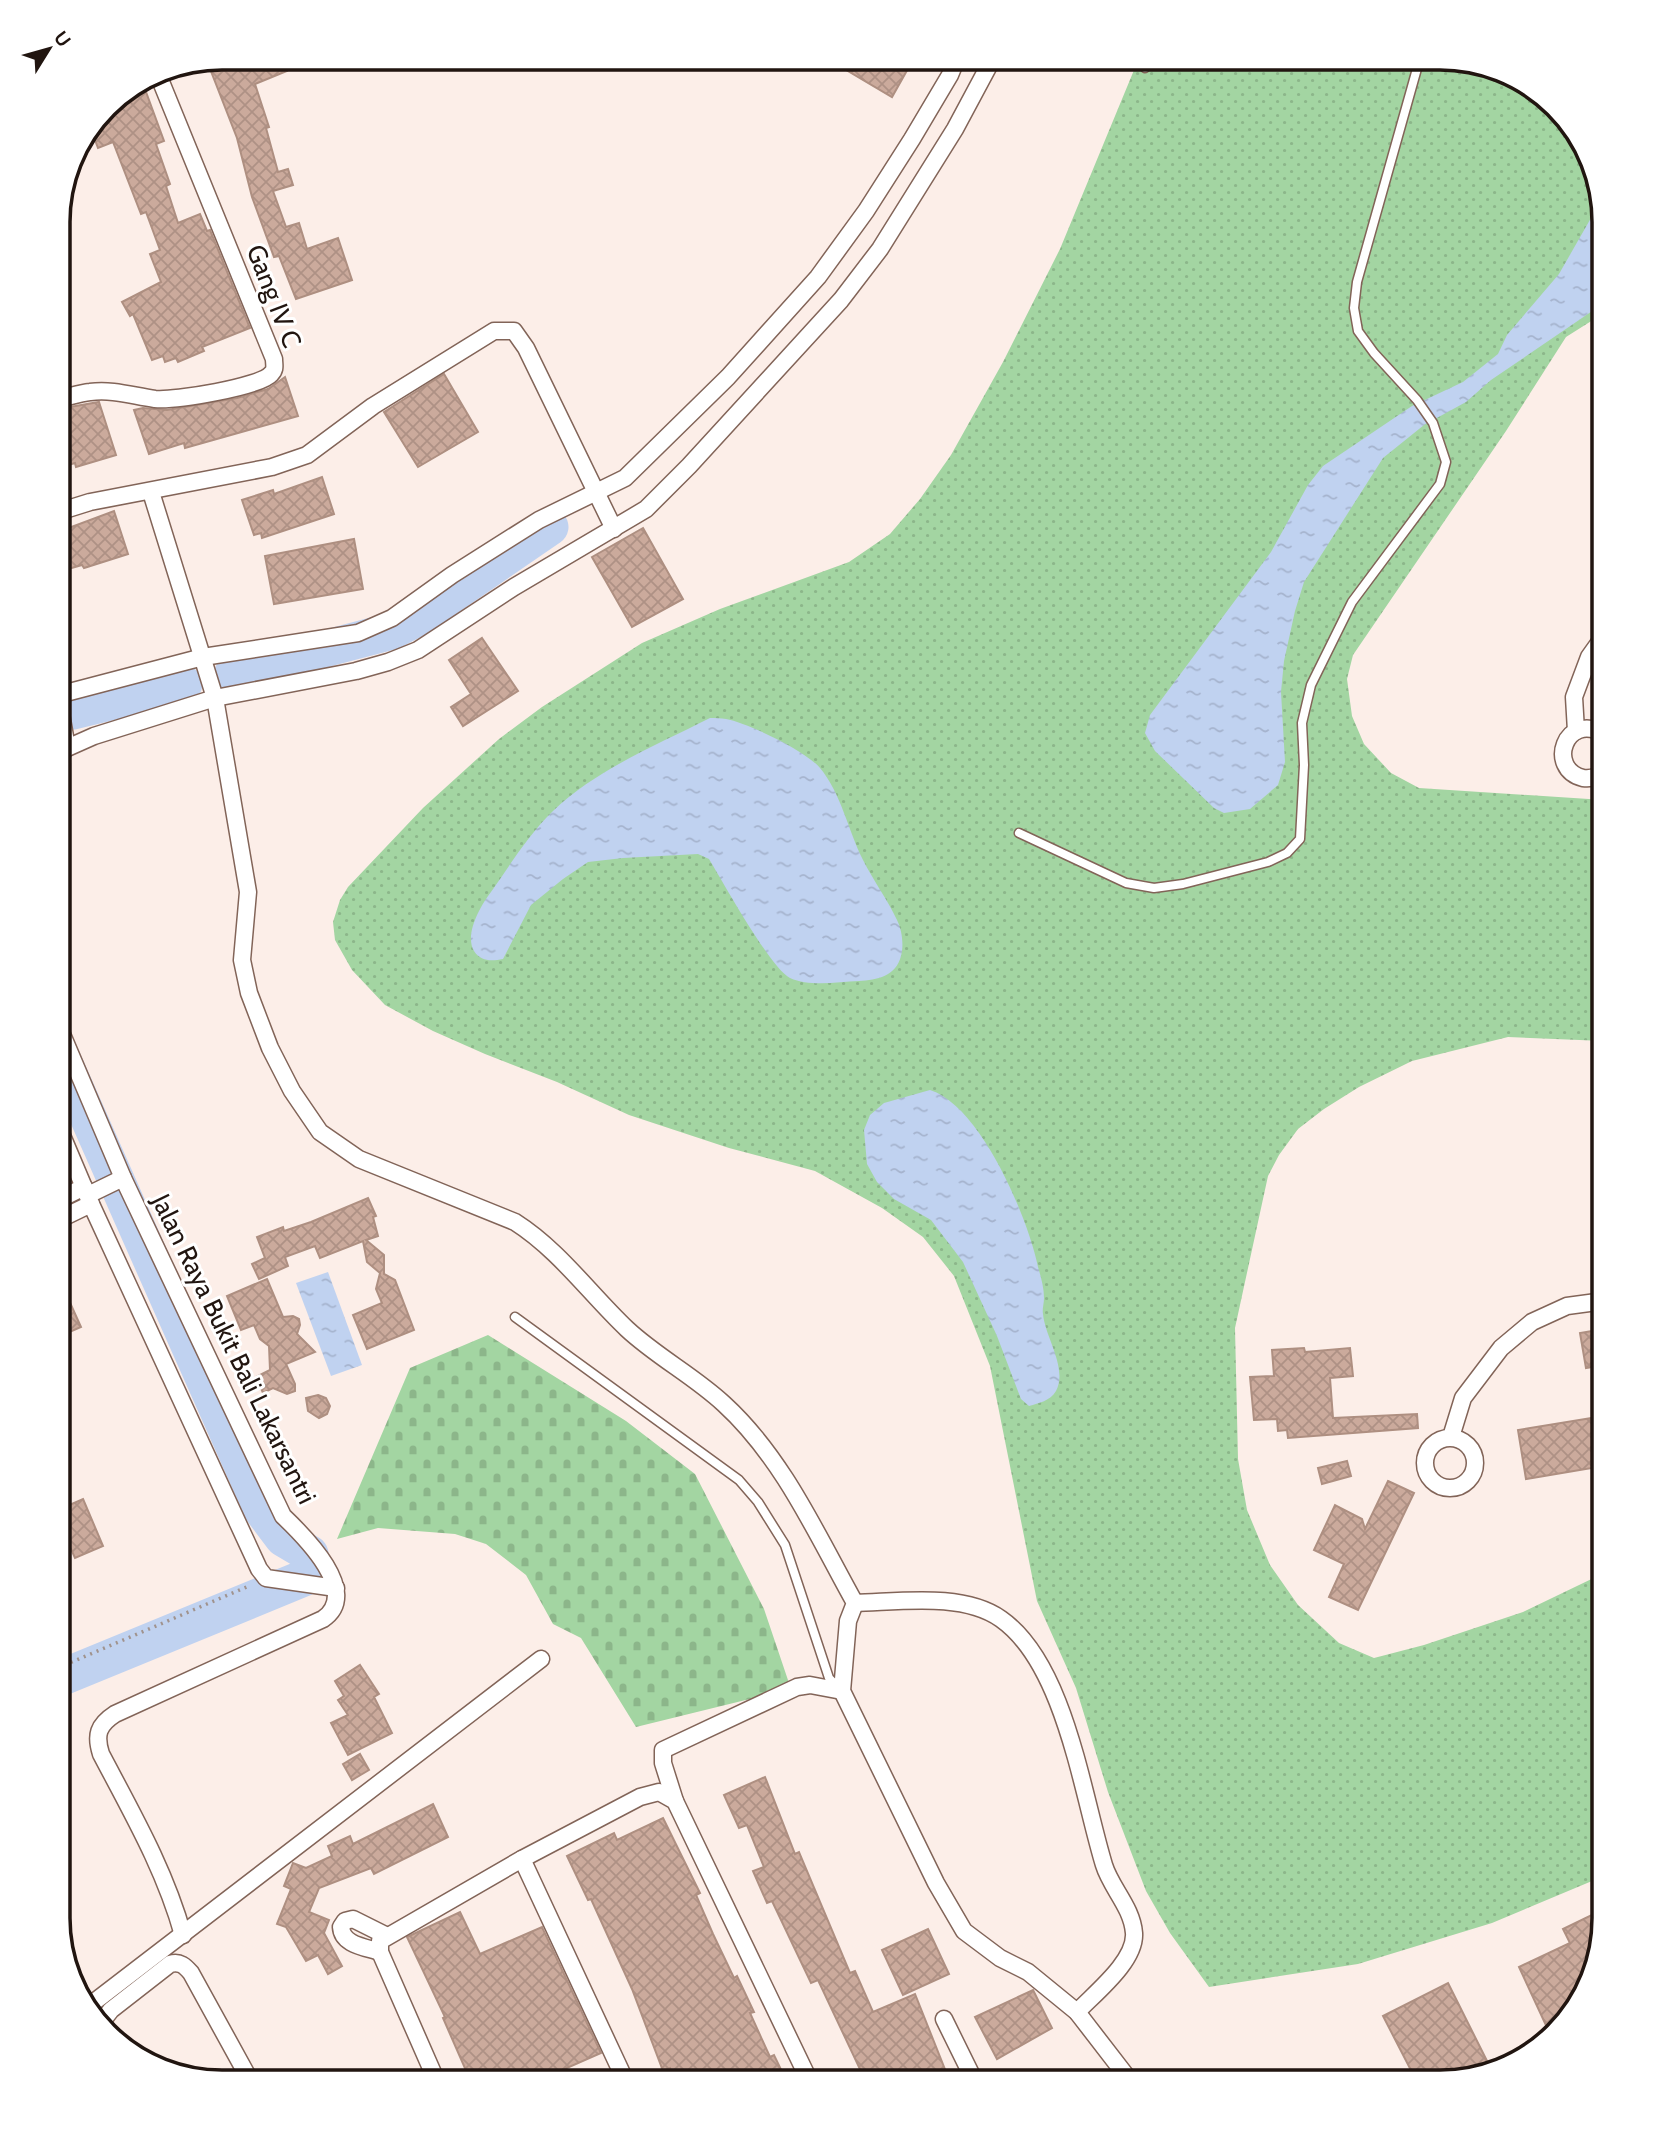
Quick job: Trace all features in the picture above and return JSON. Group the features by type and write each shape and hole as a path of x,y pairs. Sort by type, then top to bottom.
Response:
{"street":[{"path":"70,693 203,657 358,633 393,618 452,575 539,520 625,478 728,377 818,277 866,211 952,70"},
{"path":"70,747 94,736 215,698 356,671 418,650 514,587 646,509 689,466 841,300 880,249 955,129 987,70"},
{"name":"Gang IV C","path":"70,396 91,392 126,392 155,399 175,400 257,383 271,376 275,369 274,359 162,83"},
{"path":"70,508 90,502 272,467 307,455 373,406 494,331 514,331 526,348 614,529"},
{"path":"151,492 215,698 248,892 242,960 249,993 270,1048 292,1091 320,1132 359,1159 516,1222 537,1236 629,1331 726,1405 786,1478 855,1604"},
{"path":"1576,731 1574,696 1592,653"},
{"path":"1592,729 1576,731 1568,737 1564,745 1565,764 1571,772 1579,777 1592,777"},
{"name":"Jalan Raya Bukit Bali Lakarsantri","path":"70,1054 121,1179 283,1516 304,1535 329,1570 329,1586"},
{"path":"70,1151 259,1569 266,1578 329,1586 337,1602 333,1613 323,1619 115,1714 98,1729 96,1740 101,1754 173,1898 183,1935"},
{"path":"70,1211 91,1194 121,1179"},
{"path":"70,1198 91,1194"},
{"path":"1451,1437 1462,1398 1501,1348 1532,1322 1567,1306 1592,1303"},
{"path":"855,1604 931,1600 969,1606 1000,1618 1027,1645 1048,1680 1069,1736 1105,1869 1127,1907 1134,1934 1128,1959 1077,2012"},
{"path":"855,1604 848,1621 842,1691 936,1883 964,1931 1000,1958 1028,1972 1077,2012 1122,2070"},
{"path":"95,2001 541,1659"},
{"path":"804,2070 675,1801 663,1763 663,1750 797,1687 810,1685 842,1691"},
{"path":"432,2070 382,1943 522,1859 640,1797 659,1792 675,1801"},
{"path":"522,1859 620,2070"},
{"path":"106,2016 160,1972 176,1962 184,1965 244,2070"},
{"path":"944,2019 969,2070"}],"lane":[{"path":"1019,833 1126,883 1154,888 1183,884 1268,862 1287,853 1300,839 1304,765 1302,723 1311,685 1352,602 1440,484 1446,462 1433,423 1417,400 1374,353 1358,331 1354,308 1357,282 1417,70"},
{"path":"515,1317 715,1461 746,1488 785,1545 829,1678 842,1691"}],"path":[{"path":"70,1663 266,1578"}],"green space":[{"path":"1134,70 1450,70 1479,75 1516,90 1532,101 1561,130 1584,173 1591,202 1592,321 1566,337 1506,431 1353,655 1347,679 1352,716 1364,744 1391,773 1419,788 1592,799 1592,1040 1508,1037 1412,1061 1359,1087 1298,1129 1268,1176 1235,1328 1238,1459 1247,1510 1270,1565 1298,1605 1339,1643 1374,1658 1424,1645 1523,1612 1592,1579 1592,1881 1492,1923 1358,1964 1209,1987 1170,1933 1146,1891 1108,1792 1076,1688 1037,1601 990,1366 954,1276 923,1237 882,1208 815,1171 729,1148 629,1115 433,1031 385,1005 352,970 335,940 333,922 340,900 348,887 423,808 499,739 542,707 642,643 720,609 849,562 890,534 920,499 951,455 1003,362 1060,249"},
{"path":"488,1335 626,1421 695,1474 764,1609 791,1689 636,1727 581,1638 553,1624 526,1575 486,1544 455,1534 378,1528 337,1539 410,1368"}],"water":[{"path":"1592,217 1592,311 1491,380 1466,402 1424,425 1383,458 1304,582 1284,661 1281,692 1285,762 1278,785 1250,809 1224,813 1214,808 1155,751 1145,733 1150,715 1271,552 1308,485 1323,466 1412,406 1463,382 1498,354 1507,335 1559,274"},
{"path":"710,718 736,722 762,732 790,746 820,768 839,800 863,860 899,924 902,947 895,968 885,976 866,980 815,983 790,978 771,959 709,859 698,854 588,862 531,905 503,959 487,960 477,955 471,944 471,936 479,912 520,850 553,811 608,770"},
{"path":"930,1090 949,1100 984,1140 1013,1194 1033,1246 1044,1294 1045,1323 1059,1372 1056,1391 1040,1403 1029,1406 1021,1399 997,1336 963,1262 931,1220 894,1199 877,1182 867,1164 864,1130 870,1115 884,1103"},
{"path":"328,1272 362,1365 331,1376 296,1283"}],"building":[{"path":"287,70 255,84 269,127 266,128 278,172 288,169 293,185 273,191 286,227 299,223 307,249 338,238 352,280 296,299 279,256 274,257 252,197 237,138 211,71"},
{"path":"846,70 907,70 892,97"},
{"path":"145,90 164,141 156,144 170,184 166,186 178,223 200,214 207,231 210,230 250,328 202,347 204,351 178,362 176,358 165,362 163,356 152,360 133,314 130,316 122,302 161,282 150,254 160,250 146,212 141,214 113,142 98,148 95,140 101,130 130,101"},
{"path":"444,374 478,432 418,467 384,412"},
{"path":"285,377 298,416 185,448 184,443 149,454 134,410 167,410 237,398 268,389"},
{"path":"99,402 116,455 76,467 75,463 70,464 70,407"},
{"path":"322,477 334,514 262,538 261,533 254,535 242,500 273,490 274,494"},
{"path":"114,511 128,554 84,568 82,565 70,568 70,528"},
{"path":"643,528 683,599 632,627 592,557"},
{"path":"354,539 363,589 274,604 265,556"},
{"path":"482,638 518,691 463,726 451,707 471,694 449,660"},
{"path":"368,1198 376,1216 373,1217 378,1236 366,1240 384,1255 384,1274 395,1280 414,1330 367,1349 353,1315 382,1303 376,1289 380,1273 367,1262 363,1241 320,1258 315,1246 285,1257 288,1266 259,1279 252,1264 265,1258 257,1237 283,1227 284,1231 311,1222"},
{"path":"267,1279 283,1317 293,1316 299,1319 297,1334 315,1352 286,1364 295,1384 295,1391 287,1394 273,1388 263,1393 256,1377 270,1370 269,1346 260,1339 254,1325 241,1330 227,1296"},
{"path":"70,1303 81,1327 70,1332"},
{"path":"1592,1331 1592,1367 1586,1368 1580,1333"},
{"path":"1304,1348 1305,1352 1350,1348 1353,1376 1330,1378 1333,1418 1417,1414 1418,1428 1288,1438 1287,1430 1278,1431 1277,1419 1254,1420 1250,1377 1274,1376 1272,1350"},
{"path":"318,1395 326,1398 330,1406 327,1414 319,1418 308,1411 306,1398"},
{"path":"1592,1418 1592,1468 1526,1479 1518,1430"},
{"path":"1347,1461 1351,1476 1322,1484 1318,1468"},
{"path":"1388,1481 1414,1493 1358,1610 1329,1597 1344,1564 1314,1550 1335,1505 1362,1519 1365,1529"},
{"path":"83,1499 103,1546 75,1558 70,1549 70,1505"},
{"path":"360,1665 379,1694 374,1697 392,1733 348,1755 331,1723 348,1715 338,1700 344,1696 335,1681"},
{"path":"360,1754 369,1770 352,1780 343,1764"},
{"path":"765,1777 795,1854 799,1852 850,1973 855,1971 873,2012 915,1994 945,2070 860,2070 818,1980 811,1983 772,1901 767,1903 753,1871 764,1867 747,1825 739,1828 724,1795"},
{"path":"433,1804 448,1837 374,1874 371,1868 319,1888 309,1912 329,1920 324,1933 342,1966 328,1974 318,1955 306,1961 286,1927 277,1924 291,1889 284,1886 293,1863 306,1868 332,1856 328,1846 350,1836 353,1844"},
{"path":"663,1818 700,1893 696,1895 713,1934 754,2012 750,2013 770,2057 774,2055 781,2070 663,2070 632,1989 591,1899 588,1900 567,1856 614,1833 617,1840"},
{"path":"460,1912 480,1954 542,1927 601,2053 562,2070 466,2070 443,2018 445,2017 407,1937"},
{"path":"1592,1915 1584,1967 1566,2002 1546,2026 1519,1967 1570,1943 1563,1929"},
{"path":"928,1929 949,1974 903,1995 882,1950"},
{"path":"1448,1983 1487,2062 1460,2069 1411,2070 1383,2016"},
{"path":"1033,1990 1052,2028 997,2059 975,2017"}],"waterway":[{"path":"233,673 392,631 419,617 550,527"},
{"path":"73,711 184,684"},
{"path":"70,1076 262,1510 283,1538 310,1554"},
{"path":"70,1674 304,1578"}]}
